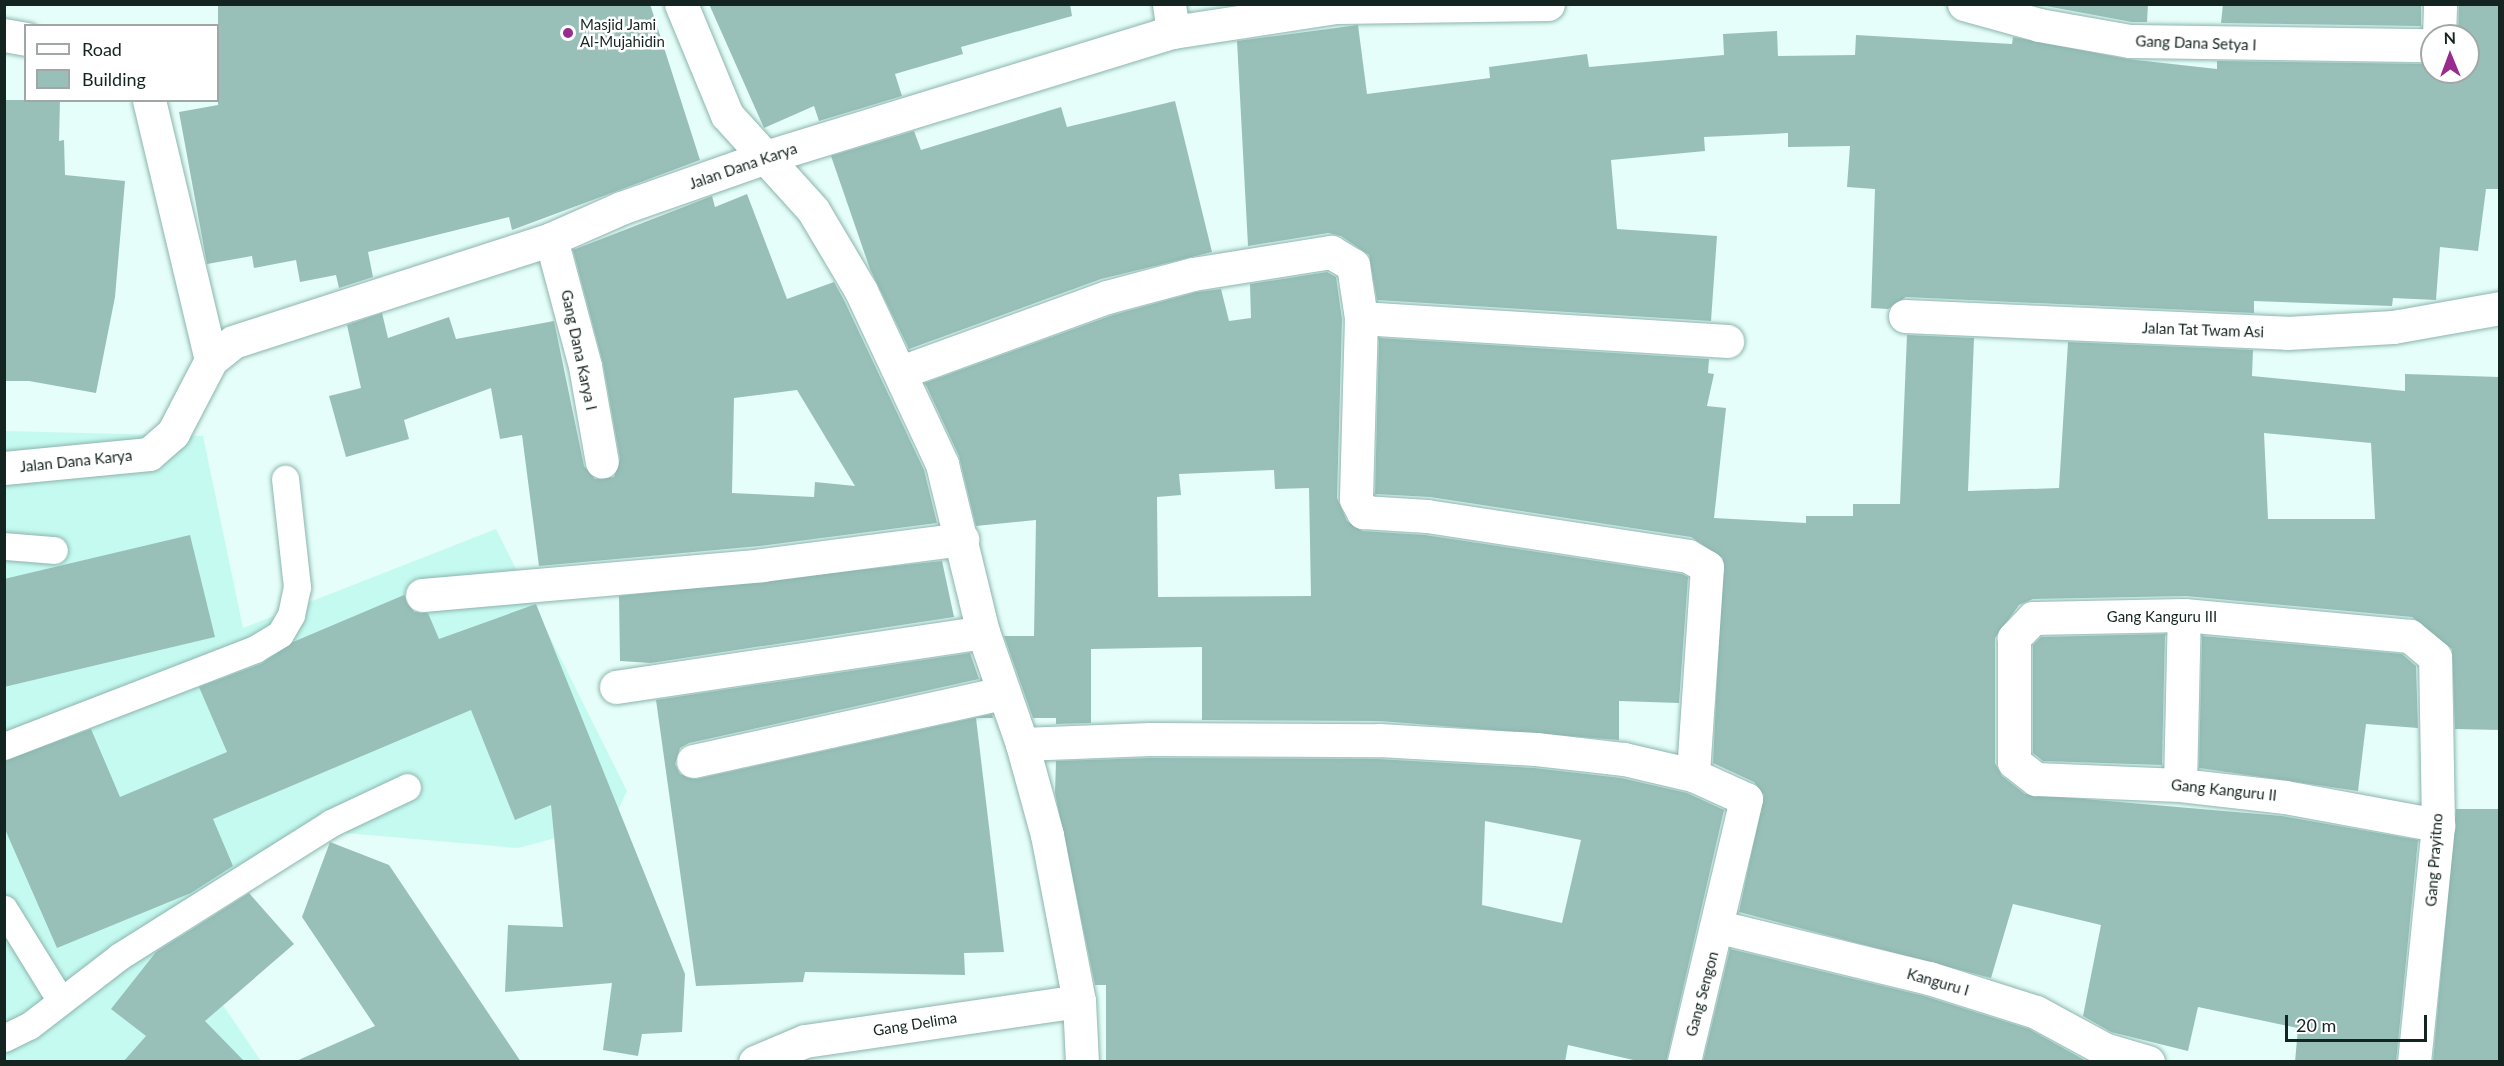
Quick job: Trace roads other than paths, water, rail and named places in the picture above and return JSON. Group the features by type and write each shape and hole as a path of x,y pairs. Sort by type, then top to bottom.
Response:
{"street":[{"path":"681,4 727,115 769,156 813,210 901,372 942,464 983,632 1002,693 1022,744 1047,835 1079,1000 1082,1062"},
{"name":"Jalan Dana Karya","path":"4,468 148,454 172,433 211,360 233,342 551,239 621,208 1171,18 1336,7 1548,4"},
{"name":"Gang Dana Setya I","path":"1964,4 2039,25 2130,41 2420,45"},
{"path":"2439,24 2440,4"},
{"path":"4,35 24,39"},
{"path":"149,102 211,360"},
{"name":"Gang Dana Karya I","path":"551,239 585,366 602,462"},
{"path":"901,372 1107,297 1193,274 1331,252 1353,265 1361,318 1356,499 1363,512 1427,516 1654,550 1688,556 1707,567 1693,776 1624,759 1536,749 1379,740 1150,739 1022,744"},
{"name":"Jalan Tat Twam Asi","path":"1905,316 2287,333 2393,327 2499,308"},
{"path":"1361,318 1727,341"},
{"path":"422,595 762,565 962,539"},
{"path":"2180,785 2184,615"},
{"name":"Gang Kanguru III","path":"2014,762 2014,638 2033,618 2184,615 2410,636 2435,657"},
{"path":"616,687 983,632"},
{"name":"Gang Prayitno","path":"2414,1062 2438,825 2435,657"},
{"path":"693,761 1002,693"},
{"name":"Gang Kanguru II","path":"2014,762 2036,779 2180,785 2285,796 2438,825"},
{"name":"Gang Sengon","path":"1684,1062 1719,927 1746,799 1693,776"},
{"name":"Kanguru I","path":"1719,927 1929,978 2036,1012 2104,1049 2148,1062"},
{"name":"Gang Delima","path":"755,1062 805,1041 1079,1000"}],"lane":[{"path":"4,746 255,649 280,634 291,615 297,587 285,479"},
{"path":"4,546 54,550"},
{"path":"4,1038 62,1001 120,956 331,823 407,787"},
{"path":"4,909 62,1001"}],"place":[{"name":"Masjid Jami Al-Mujahidin","path":"568,33"}]}
